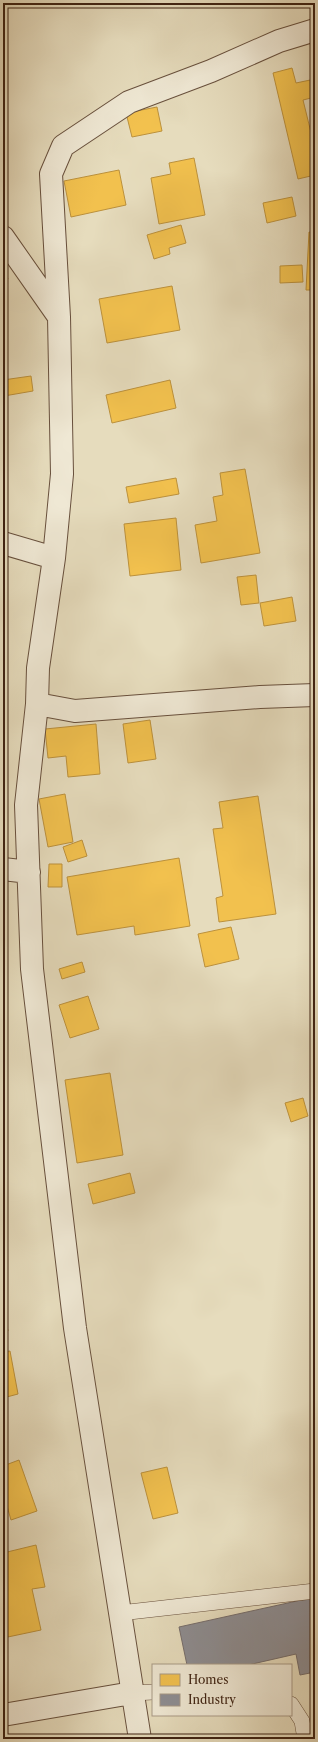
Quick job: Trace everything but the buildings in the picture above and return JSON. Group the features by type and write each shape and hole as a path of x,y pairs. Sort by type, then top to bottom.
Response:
{"street":[{"path":"140,1739 143,1693 120,1614 75,1328 32,969 26,805 37,704 38,668 54,558 62,474 59,317 51,174 63,146 129,102 211,71 279,41 315,30"},
{"path":"3,237 59,317"},
{"path":"3,543 54,558"},
{"path":"37,704 75,711 315,695"},
{"path":"3,869 29,872"},
{"path":"3,1715 143,1693"}],"lane":[{"path":"120,1614 315,1591"},
{"path":"292,1706 302,1721 305,1739"}]}
